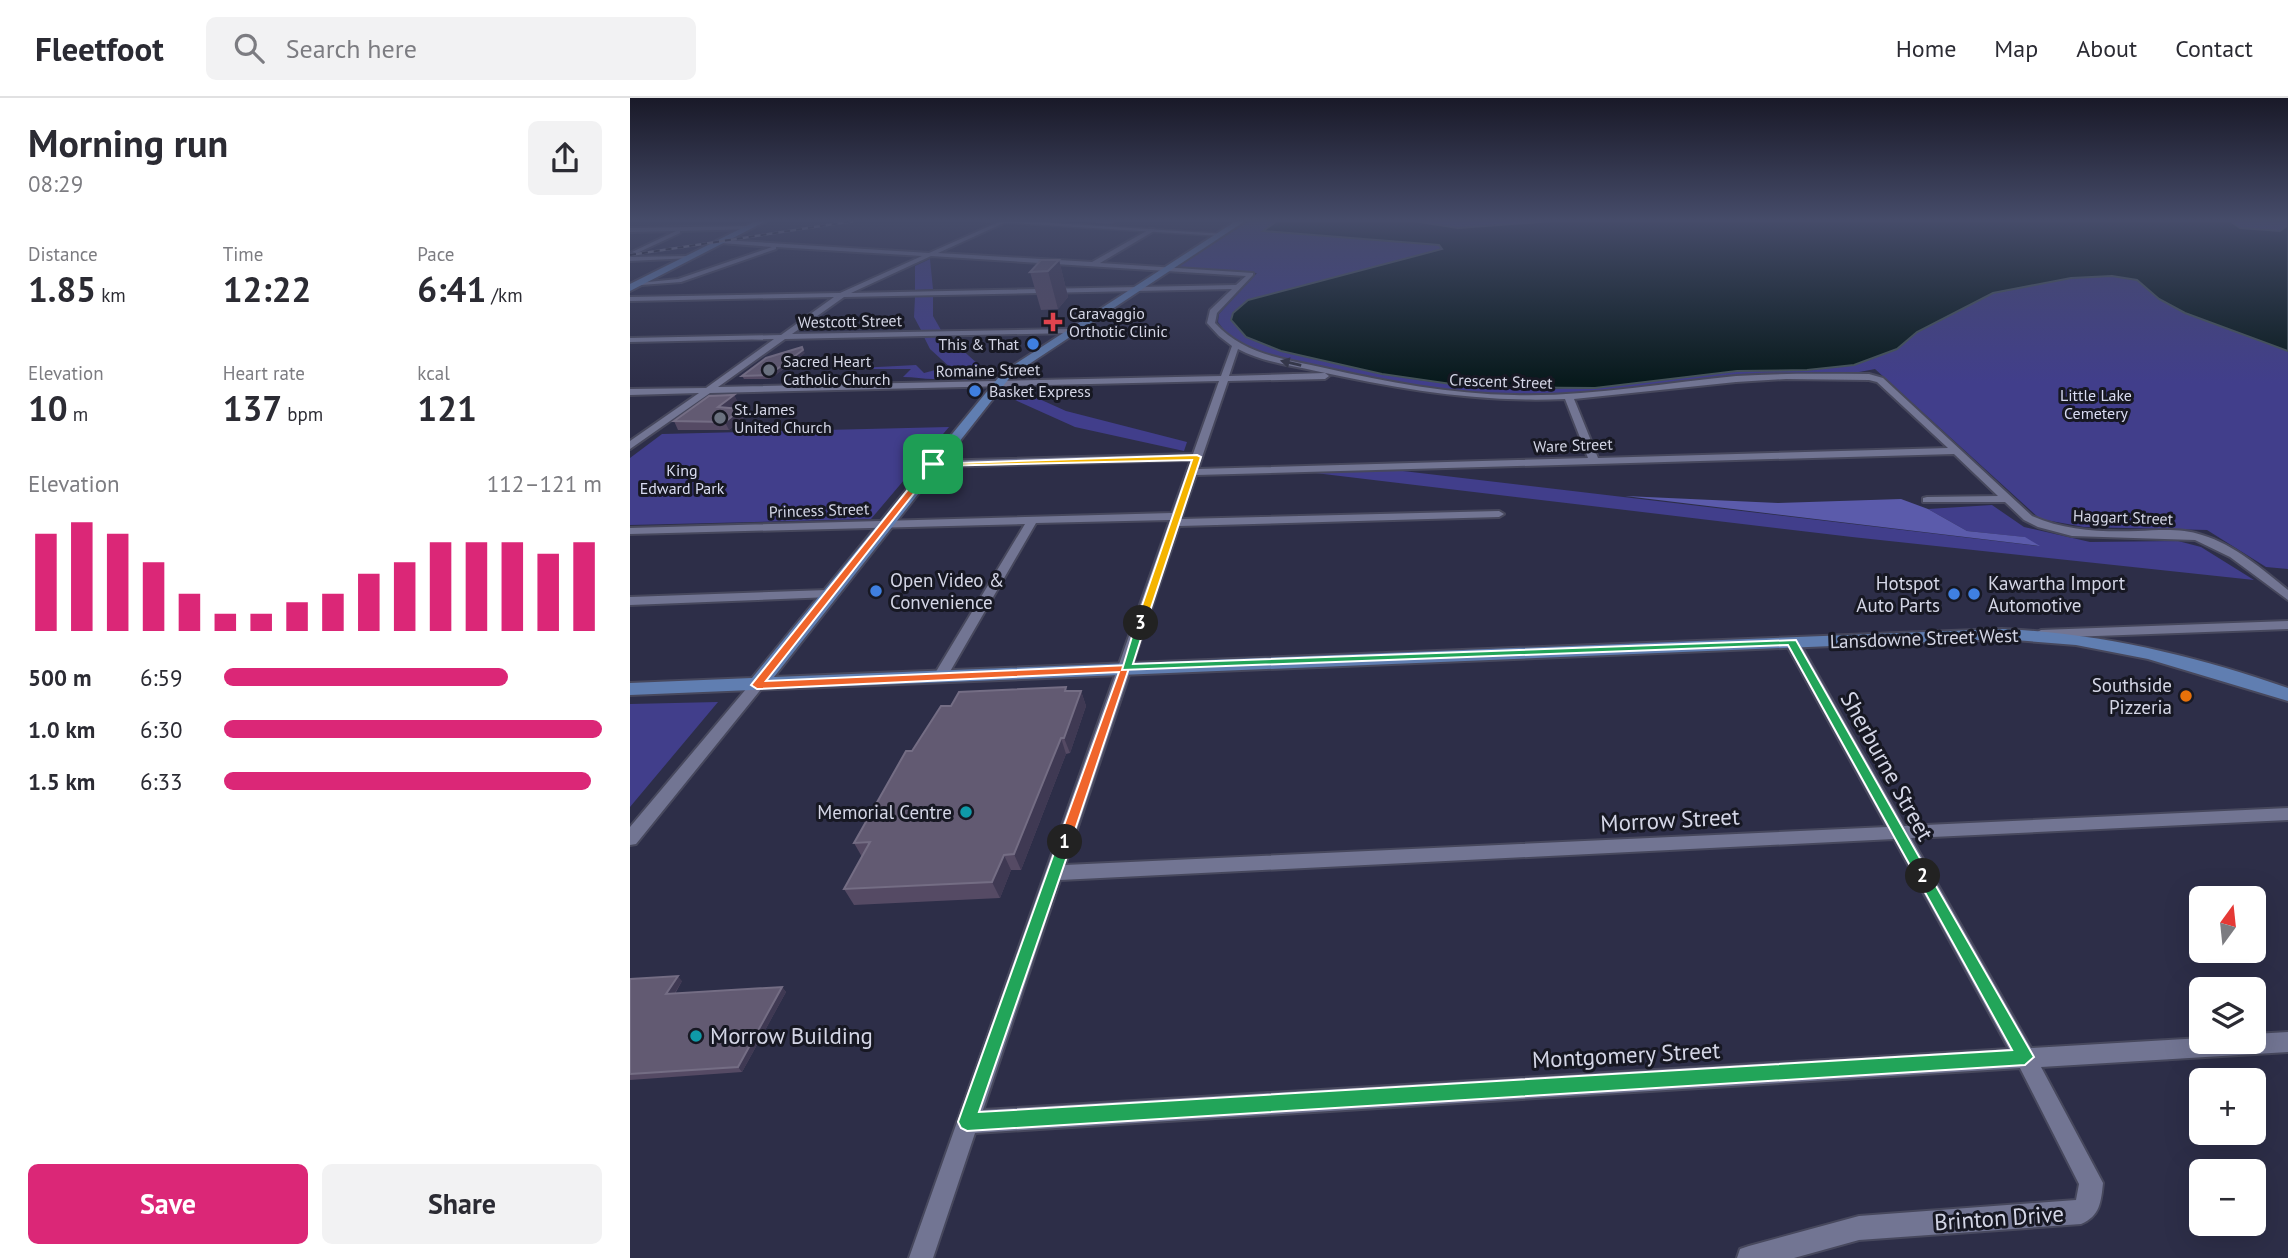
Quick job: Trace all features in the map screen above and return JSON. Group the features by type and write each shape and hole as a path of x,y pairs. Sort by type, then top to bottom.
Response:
{"main road":[{"path":"630,288 656,275"},
{"path":"757,685 827,594 999,383 1026,360 1157,275"},
{"name":"Lansdowne Street West","path":"630,689 1792,642 2035,635 2147,652 2228,673 2288,695"}],"street":[{"path":"641,283 679,281 695,275"},
{"path":"630,446 842,295 884,275"},
{"path":"920,1258 1235,347 1224,340 1211,323 1213,312 1250,275"},
{"path":"630,299 1235,287"},
{"name":"Westcott Street","path":"630,340 1070,331"},
{"name":"Crescent Street","path":"1235,347 1347,376 1444,393 1514,398 1614,395 1738,379 1869,377"},
{"name":"Romaine Street","path":"630,392 1347,376"},
{"name":"Haggart Street","path":"1869,377 1880,380 2004,499 2028,518 2068,532 2200,538 2226,550 2288,596"},
{"path":"1569,397 1594,460"},
{"name":"Ware Street","path":"1193,472 1954,451"},
{"path":"933,464 1197,457"},
{"path":"1927,500 2004,499"},
{"name":"Princess Street","path":"630,531 1032,521 1499,514"},
{"path":"941,675 1032,521"},
{"path":"630,601 827,594"},
{"path":"2035,635 2288,625"},
{"path":"2147,652 2144,638 2149,629"},
{"name":"Sherburne Street","path":"1792,642 2025,1057"},
{"path":"630,839 757,685"},
{"name":"Morrow Street","path":"1054,873 2288,814"},
{"name":"Montgomery Street","path":"967,1122 2288,1042"},
{"name":"Brinton Drive","path":"1749,1258 1859,1228 2081,1212 2089,1203 2091,1183 2025,1057"}],"green space":[{"path":"915,275 932,275 933,289 915,290"},
{"name":"Little Lake Cemetery","path":"1255,275 1343,275 1248,300 1233,313 1246,337 1281,351 1419,380 1472,387 1555,389 1737,371 1807,370 1854,365 1897,349 1917,332 1993,293 2071,278 2112,276 2137,280 2159,299 2186,313 2288,351 2288,569 2266,567 2207,530 2084,527 2040,519 1875,369 1838,376 1736,378 1614,393 1471,394 1384,381 1272,357 1233,342 1218,322 1219,314"},
{"path":"933,296 933,316 941,330 921,330 914,317 915,297"},
{"path":"947,336 990,375 964,380 930,349 924,337"},
{"path":"916,365 924,373 939,369 944,378 903,377 911,369 839,369"},
{"path":"1015,388 1066,411 1187,442 1184,451 1075,427 1004,395"},
{"name":"King Edward Park","path":"949,427 871,519 630,525 630,458 662,434"},
{"path":"1386,469 2038,546 2024,537 1967,531 1928,509 1992,505 2024,527 2090,542 2178,541 2201,547 2254,580 1852,537 1315,473"},
{"path":"718,702 630,807 630,704"}],"shaded area":[{"path":"1343,275 2288,275 2288,351 2185,313 2159,299 2137,280 2112,276 2071,278 1993,293 1917,332 1897,349 1854,365 1807,370 1737,371 1595,388 1472,387 1382,374 1281,351 1246,337 1231,320 1233,313 1248,300"},
{"path":"1625,496 1778,503 1901,499 1928,509 1967,531 2025,537 2040,546"}],"building":[{"path":"802,347 803,350 769,375 742,376 766,358"},
{"path":"734,395 718,407 741,409 725,422 674,421 709,396"},
{"name":"Memorial Centre","path":"1066,687 1065,691 1081,691 1064,738 1061,738 1014,854 1004,855 992,882 844,889 870,842 854,843 906,751 912,751 941,706 951,706 959,692"},
{"name":"Morrow Building","path":"678,976 666,994 782,987 738,1067 630,1074 630,979"}],"place":[{"name":"Caravaggio Orthotic Clinic","path":"1053,322"},
{"name":"This & That","path":"1033,344"},
{"name":"Sacred Heart Catholic Church","path":"769,370"},
{"name":"Basket Express","path":"975,391"},
{"name":"St. James United Church","path":"720,418"},
{"name":"Open Video & Convenience","path":"876,591"},
{"name":"Hotspot Auto Parts","path":"1954,594"},
{"name":"Kawartha Import Automotive","path":"1974,594"},
{"name":"Southside Pizzeria","path":"2186,696"},
{"name":"Memorial Centre","path":"966,812"},
{"name":"Morrow Building","path":"696,1036"}],"route":[{"path":"933,464 757,685 1126,668 967,1122 2025,1057 1792,642 1126,668 1197,457 933,464"}]}
